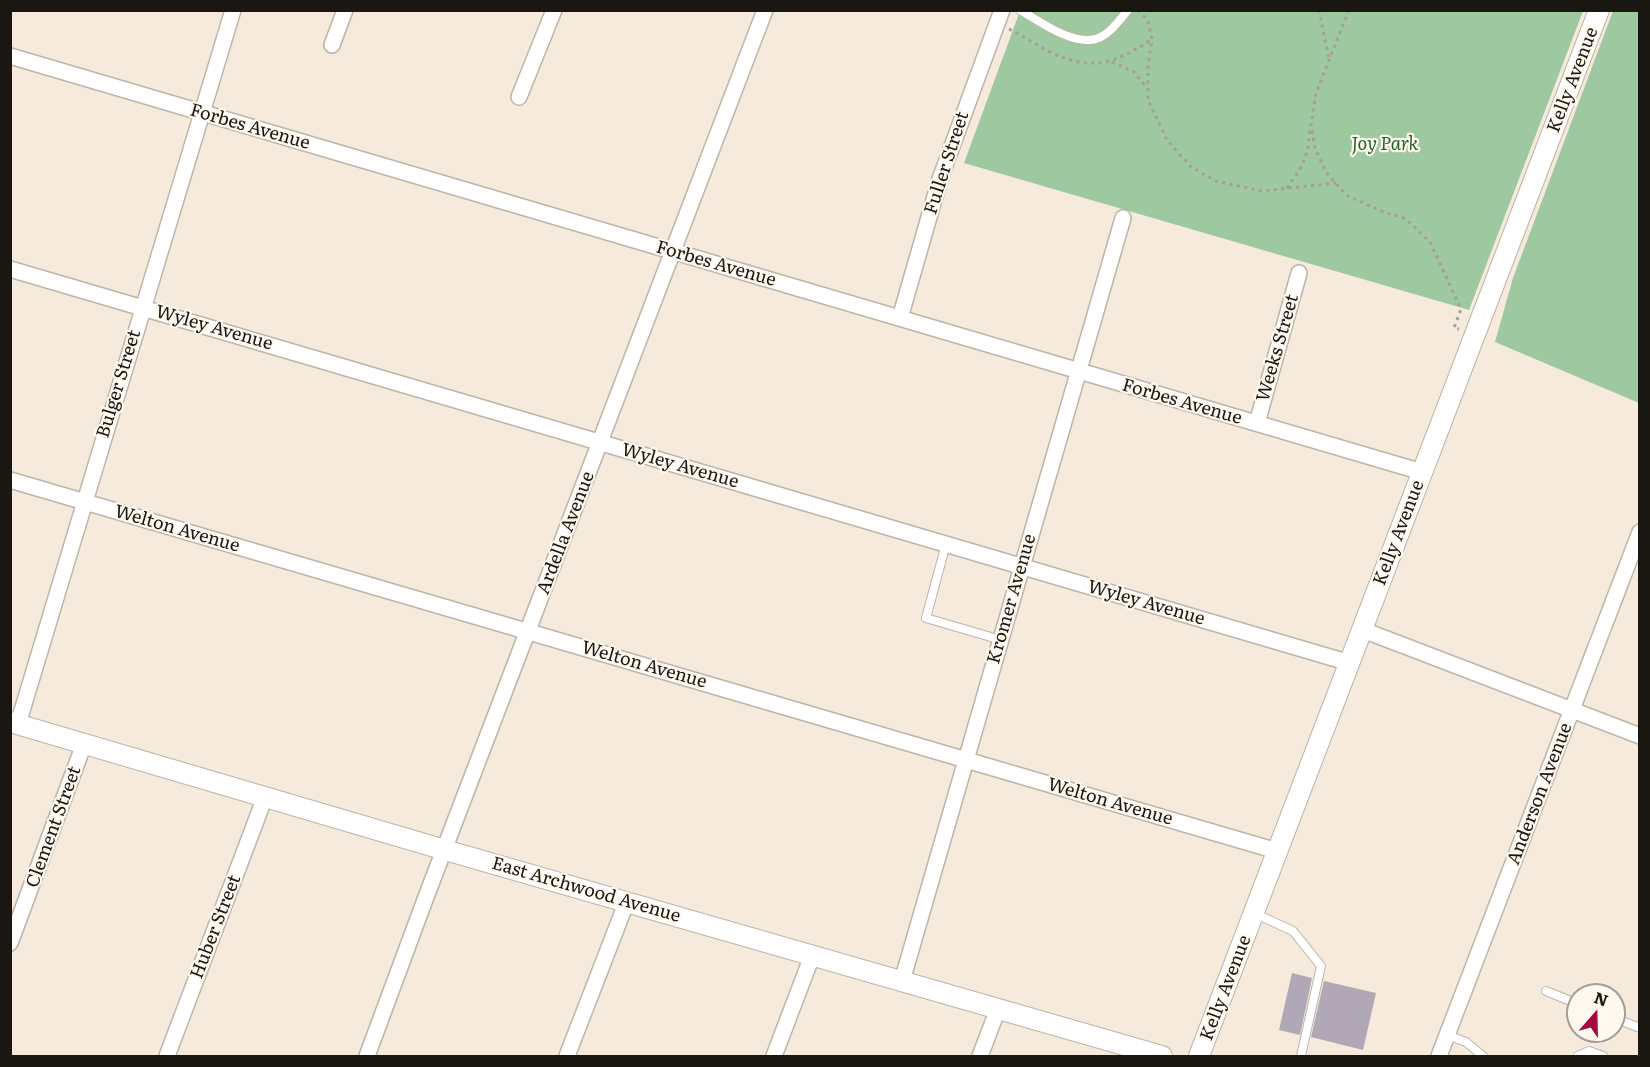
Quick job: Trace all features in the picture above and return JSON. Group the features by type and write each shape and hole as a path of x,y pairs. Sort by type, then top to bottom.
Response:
{"main road":[{"name":"Kelly Avenue","path":"1199,1056 1599,10"},
{"name":"East Archwood Avenue","path":"14,723 445,850 1162,1056"}],"street":[{"name":"Bulger Street","path":"14,723 233,10"},
{"path":"332,45 345,10"},
{"path":"519,97 554,10"},
{"name":"Ardella Avenue","path":"367,1056 765,10"},
{"name":"Fuller Street","path":"900,318 940,179 1002,10"},
{"name":"Forbes Avenue","path":"10,56 1422,472"},
{"name":"Kromer Avenue","path":"902,981 1123,218"},
{"name":"Wyley Avenue","path":"10,268 1350,663"},
{"name":"Weeks Street","path":"1257,423 1299,273"},
{"name":"Welton Avenue","path":"10,480 1277,851"},
{"name":"Anderson Avenue","path":"1439,1056 1640,532"},
{"path":"1362,630 1640,736"},
{"name":"Clement Street","path":"10,944 84,744"},
{"name":"Huber Street","path":"167,1056 265,797"},
{"path":"567,1056 627,901"},
{"path":"774,1056 812,956"},
{"path":"980,1056 998,1009"}],"lane":[{"path":"1020,10 1074,39 1096,39 1114,27 1128,10"},
{"path":"946,544 926,618 1001,640"},
{"path":"1254,914 1293,931 1321,966 1301,1056"},
{"path":"1546,991 1566,999"},
{"path":"1447,1035 1466,1041 1483,1056"},
{"path":"1578,1056 1589,1051 1603,1056"}],"path":[{"path":"1138,10 1148,21 1152,39 1148,100 1167,140 1190,166 1216,181 1262,191 1336,183"},
{"path":"1319,10 1329,60"},
{"path":"1287,189 1308,154 1316,93 1349,10"},
{"path":"1110,61 1134,72 1148,89"},
{"path":"1311,125 1315,148 1326,172 1346,195 1381,211 1406,219 1430,242 1461,309 1454,328 1475,334"}],"green space":[{"name":"Joy Park","path":"1020,11 1583,11 1469,310 964,163"},
{"path":"1613,11 1639,11 1639,403 1495,342 1513,278"}],"building":[{"path":"1292,973 1312,978 1300,1035 1279,1030"},
{"path":"1324,981 1376,993 1363,1050 1311,1037"}]}
